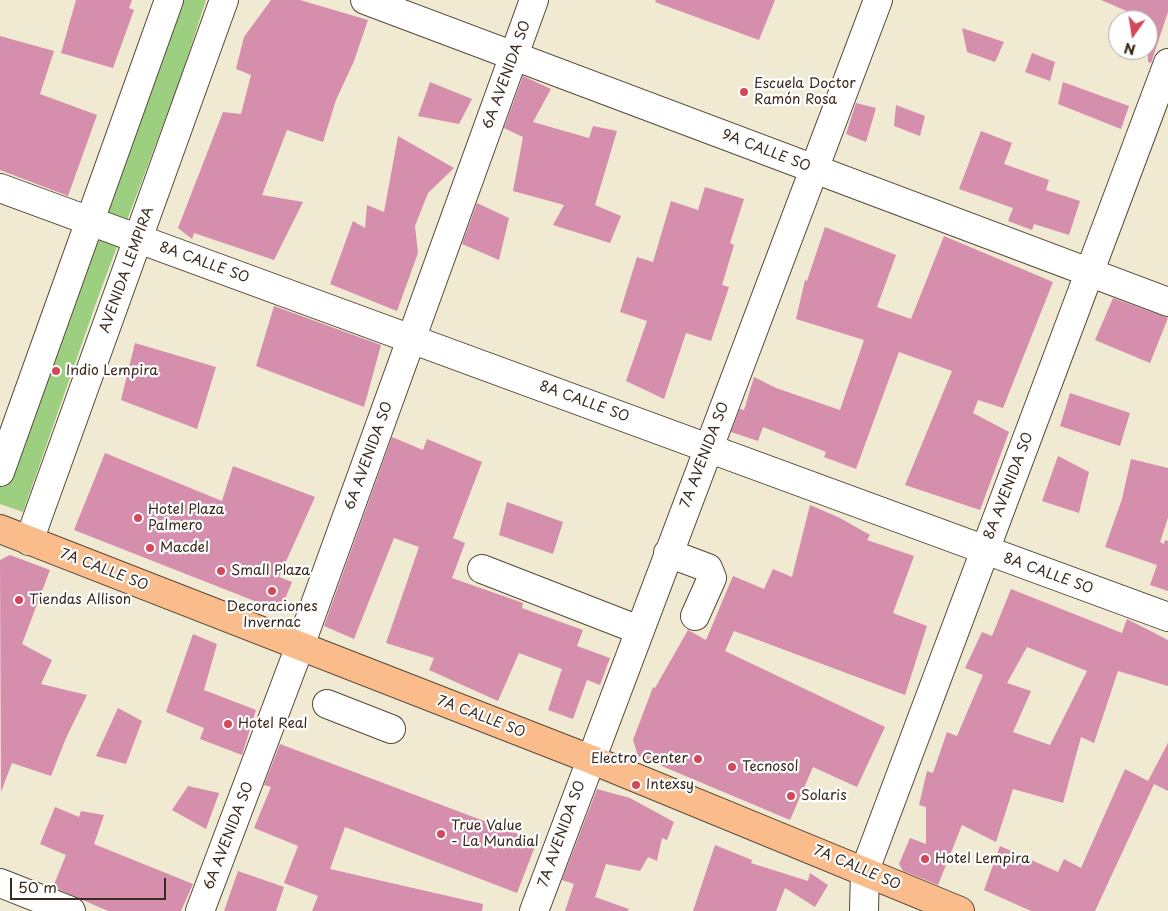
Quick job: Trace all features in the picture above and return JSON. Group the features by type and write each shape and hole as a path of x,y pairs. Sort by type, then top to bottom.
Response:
{"main road":[{"name":"7A CALLE SO","path":"0,530 590,759 865,870 960,911"}],"street":[{"path":"0,472 169,0"},
{"name":"AVENIDA LEMPIRA","path":"29,541 224,0"},
{"name":"9A CALLE SO","path":"365,0 1168,302"},
{"name":"6A AVENIDA SO","path":"200,911 300,646 534,0"},
{"name":"7A AVENIDA SO","path":"534,911 878,0"},
{"name":"8A AVENIDA SO","path":"864,911 865,870 1168,63"},
{"name":"8A CALLE SO","path":"0,188 1168,617"},
{"path":"668,553 708,568 711,574 712,578 695,616"},
{"path":"482,568 639,630"},
{"path":"327,704 391,729"},
{"path":"0,883 70,911"}],"green space":[{"path":"168,0 206,0 181,77 100,292 23,512 0,504 0,481"}],"building":[{"path":"76,0 132,0 129,8 134,10 113,68 61,53"},
{"path":"271,0 300,0 368,20 354,61 336,100 323,142 287,130 262,195 303,202 274,260 194,233 192,239 178,228 223,112 241,114 251,75 236,69 244,37"},
{"path":"656,0 775,0 759,40 655,2"},
{"path":"1101,0 1168,0 1168,12 1158,42 1158,10 1124,10"},
{"path":"962,28 1004,42 995,62 967,52"},
{"path":"0,36 54,51 40,94 97,115 68,196 0,170"},
{"path":"1032,53 1055,62 1050,81 1025,72"},
{"path":"523,76 551,89 533,122 589,138 593,126 617,131 595,205 621,216 610,243 553,225 564,205 513,191 523,137 504,128"},
{"path":"430,82 472,99 459,124 418,116"},
{"path":"1063,82 1129,106 1121,129 1058,104"},
{"path":"856,103 876,108 866,142 846,134"},
{"path":"896,105 925,116 920,136 894,126"},
{"path":"981,131 1012,143 1004,164 1049,180 1046,190 1080,201 1069,235 1034,224 1032,230 1008,221 1013,208 959,189"},
{"path":"398,136 454,168 428,193 415,226 418,253 397,311 330,284 353,221 365,228 367,205 384,212"},
{"path":"705,187 744,199 730,243 734,245 722,285 729,287 711,341 686,333 664,399 626,381 647,321 620,312 637,257 653,262 671,201 698,210"},
{"path":"477,203 509,218 499,260 462,244"},
{"path":"825,227 896,255 877,307 911,319 944,236 1053,282 1003,408 978,400 973,413 1009,432 980,510 905,485 952,371 899,352 856,469 824,457 826,452 763,427 758,441 731,432 740,409 744,410 754,377 776,388 840,410 864,340 796,319 805,280 807,281"},
{"path":"1113,298 1168,318 1150,363 1095,340"},
{"path":"274,306 381,345 364,407 256,366"},
{"path":"135,343 216,367 197,429 121,400"},
{"path":"1070,393 1130,413 1120,446 1060,426"},
{"path":"392,437 423,450 427,439 482,462 453,538 465,543 452,578 523,603 522,608 583,630 577,646 610,658 600,685 587,680 573,719 548,710 562,669 519,653 498,701 429,670 434,658 386,643 419,547 394,538 354,639 324,626"},
{"path":"105,453 222,501 233,466 315,497 279,577 292,582 280,611 74,530"},
{"path":"1058,456 1089,472 1079,513 1042,501"},
{"path":"1131,459 1168,468 1168,518 1160,542 1164,544 1165,540 1168,541 1168,591 1150,585 1157,565 1105,547 1122,499"},
{"path":"507,502 563,522 553,554 499,535"},
{"path":"810,505 840,518 870,535 867,540 914,556 893,613 927,626 905,695 734,631 725,651 885,727 857,787 813,767 790,820 638,756 633,740 653,687 655,688 688,630 706,640 733,576 764,589 773,569 792,577"},
{"path":"10,555 50,570 22,644 52,660 41,684 87,695 66,738 51,776 12,763 1,792 0,560"},
{"path":"1011,589 1122,633 1127,619 1168,640 1168,686 1118,671 1094,743 1081,737 1063,803 1013,789 996,842 962,825 938,885 903,871 899,864 910,838 926,844 926,807 919,805 927,771 933,773 947,732 957,736 983,675 965,668 982,632 992,636","holes":["1027,647 1087,671 1050,745 1013,732 1031,691 1007,683"]},
{"path":"193,634 217,644 204,690 256,710 242,755 200,739 204,728 166,712"},
{"path":"118,708 142,721 126,764 96,756"},
{"path":"1168,743 1168,791 1148,781"},
{"path":"280,744 537,841 517,893 345,827 330,869 483,904 482,911 312,911 318,896 284,883 298,846 254,828 271,787 264,785"},
{"path":"1125,769 1154,784 1095,911 1031,911 984,890 1000,846 1058,872 1064,859 1081,868"},
{"path":"188,786 219,793 206,829 172,810"},
{"path":"597,789 630,798 674,822 667,840 662,838 657,861 648,857 640,871 606,864 595,897 629,909 628,911 565,911 574,884 562,880"},
{"path":"55,807 79,817 81,811 104,815 94,844 193,884 181,911 108,911 53,887 66,855 40,844"},
{"path":"715,845 752,860 751,863 808,881 810,873 828,885 815,907 785,888 776,911 693,911"},
{"path":"238,871 284,887 276,911 224,911"}],"place":[{"name":"Escuela Doctor Ramón Rosa","path":"744,92"},
{"name":"Indio Lempira","path":"56,371"},
{"name":"Hotel Plaza Palmero","path":"138,518"},
{"name":"Macdel","path":"150,548"},
{"name":"Small Plaza","path":"221,571"},
{"name":"Decoraciones Invernac","path":"272,591"},
{"name":"Tiendas Allison","path":"19,600"},
{"name":"Hotel Real","path":"228,724"},
{"name":"Electro Center","path":"698,759"},
{"name":"Tecnosol","path":"732,767"},
{"name":"Intexsy","path":"636,785"},
{"name":"Solaris","path":"791,796"},
{"name":"True Value - La Mundial","path":"441,834"},
{"name":"Hotel Lempira","path":"925,859"}]}
